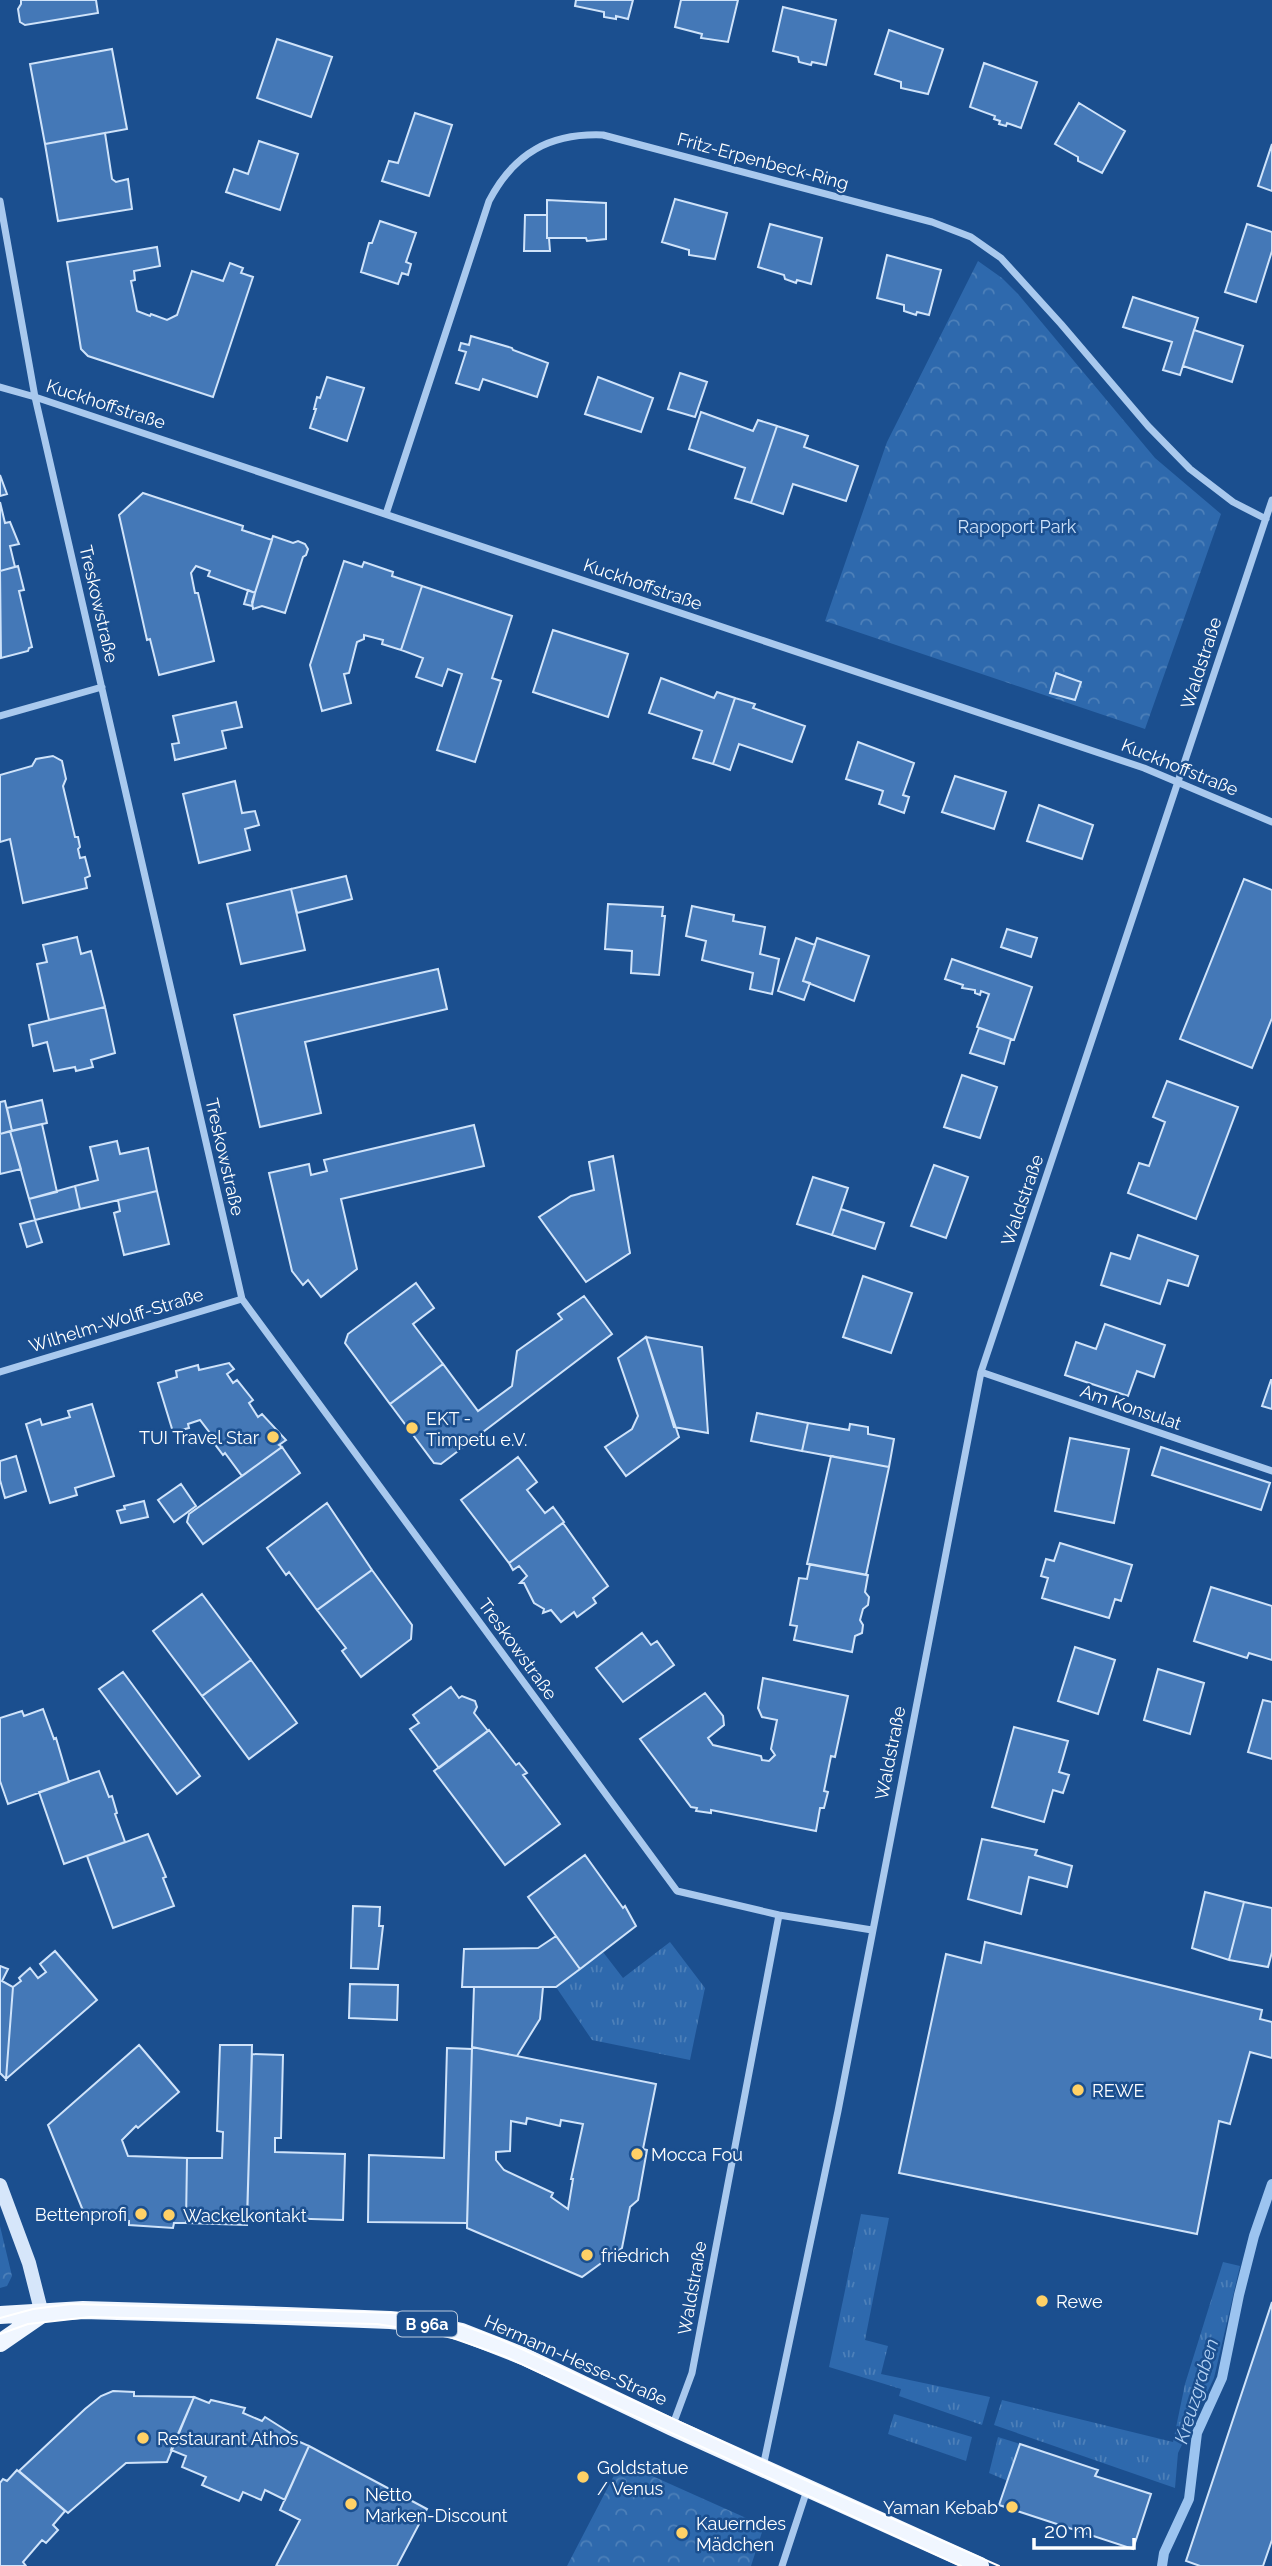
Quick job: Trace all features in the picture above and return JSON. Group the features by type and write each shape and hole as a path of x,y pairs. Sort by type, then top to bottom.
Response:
{"main road":[{"path":"0,2185 30,2263 42,2314"},
{"name":"Hermann-Hesse-Straße","path":"0,2315 83,2310 390,2320 421,2323 461,2332 496,2344 980,2566"},
{"name":"B 96a","path":"0,2343 42,2314"}],"street":[{"name":"Fritz-Erpenbeck-Ring","path":"386,514 489,201 497,184 509,169 528,153 547,143 582,134 603,135 693,158 932,222 971,237 1001,258 1148,426 1190,469 1233,502 1266,519"},
{"name":"Treskowstraße","path":"0,201 35,397 242,1299 677,1891 779,1915"},
{"name":"Kuckhoffstraße","path":"0,387 1144,768 1272,822"},
{"name":"Waldstraße","path":"763,2468 838,2111 981,1372 1272,500"},
{"path":"0,716 102,687"},
{"name":"Wilhelm-Wolff-Straße","path":"0,1372 242,1299"},
{"name":"Am Konsulat","path":"981,1372 1272,1471"},
{"path":"779,1915 872,1930"},
{"name":"Waldstraße","path":"672,2427 692,2373 779,1915"},
{"path":"782,2566 808,2488"}],"green space":[{"name":"Rapoport Park","path":"978,261 1002,278 1018,294 1155,458 1221,514 1145,729 825,621 887,442"},
{"path":"670,1942 705,1988 690,2060 592,2040 556,1987 603,1952 623,1978"},
{"path":"861,2214 889,2218 865,2340 888,2346 881,2374 990,2397 982,2425 899,2396 901,2389 829,2367"},
{"path":"0,2226 12,2276 7,2286 0,2288"},
{"path":"1223,2262 1240,2266 1214,2378 1178,2453 1175,2488 994,2425 1002,2400 1173,2442 1185,2384"},
{"path":"894,2414 972,2437 966,2461 888,2434"},
{"path":"998,2437 1020,2444 1008,2481 989,2473"},
{"path":"621,2462 764,2526 751,2566 567,2566"}],"building":[{"path":"21,0 96,0 98,13 25,25 20,22 18,9"},
{"path":"576,0 633,0 628,19 616,16 616,19 604,17 604,12 575,6"},
{"path":"681,0 738,0 728,42 701,38 702,34 675,27"},
{"path":"783,7 836,20 826,65 799,62 798,57 773,51"},
{"path":"889,30 943,49 928,94 901,88 901,82 875,74"},
{"path":"277,39 332,57 311,117 257,98"},
{"path":"112,49 127,129 45,144 30,64"},
{"path":"984,63 1037,82 1021,128 1007,123 1006,126 999,124 1000,121 994,119 995,116 970,107"},
{"path":"1079,103 1125,131 1102,173 1078,161 1078,157 1055,144"},
{"path":"415,113 452,125 429,196 382,181 389,161 398,163"},
{"path":"105,133 112,179 116,182 128,179 132,209 58,221 45,144"},
{"path":"259,141 298,154 280,210 226,192 234,169 248,174"},
{"path":"1272,144 1272,191 1258,186"},
{"path":"675,199 727,213 715,259 689,255 689,250 662,242"},
{"path":"547,200 606,203 606,239 587,241 586,238 547,238"},
{"path":"525,215 547,215 550,251 524,251"},
{"path":"380,221 416,233 406,262 411,264 408,275 402,273 398,284 361,272 369,243 372,243"},
{"path":"770,224 822,238 811,284 797,280 796,283 785,279 784,275 758,267"},
{"path":"1247,224 1272,232 1272,251 1256,302 1225,292"},
{"path":"157,247 160,266 134,271 135,280 131,281 137,311 150,316 151,314 167,320 177,315 192,271 223,281 230,263 243,268 241,273 253,277 213,397 88,356 81,349 67,262"},
{"path":"887,255 941,270 929,315 917,312 916,315 904,311 904,305 877,298"},
{"path":"1133,297 1198,318 1180,375 1163,370 1172,342 1123,327"},
{"path":"1194,330 1243,346 1232,382 1183,366"},
{"path":"471,336 512,348 548,363 537,397 483,379 479,390 456,383 466,352 459,350 461,343 469,345"},
{"path":"680,373 707,382 695,417 668,409"},
{"path":"327,377 364,388 347,441 310,428 317,397 320,398"},
{"path":"598,377 653,398 641,432 585,414"},
{"path":"701,412 753,431 758,420 777,426 751,503 735,498 745,468 689,449"},
{"path":"777,426 808,436 804,447 858,466 846,501 793,484 783,514 751,503"},
{"path":"0,475 7,494 0,496"},
{"path":"143,493 243,526 242,530 272,540 255,593 208,576 210,571 196,566 191,573 214,661 159,675 150,639 147,640 119,515"},
{"path":"0,502 5,523 10,522 19,544 10,546 15,567 0,571"},
{"path":"273,536 293,543 298,541 308,549 285,613 262,606 253,609 252,602"},
{"path":"344,561 362,567 364,562 393,572 392,576 422,586 401,650 382,644 383,640 364,635 364,639 357,642 349,673 344,674 351,703 322,711 310,665"},
{"path":"18,566 24,590 19,591 32,647 28,651 1,658 0,571"},
{"path":"422,586 512,616 492,678 501,681 475,762 437,750 462,674 448,669 442,686 416,677 423,658 401,650"},
{"path":"248,590 255,593 252,606 244,604"},
{"path":"553,630 628,654 608,717 533,692"},
{"path":"1056,673 1081,682 1075,700 1050,693"},
{"path":"661,678 714,698 717,692 735,698 713,764 693,758 702,731 649,713"},
{"path":"735,698 755,704 753,708 805,726 792,762 739,744 730,770 713,764"},
{"path":"236,702 242,727 222,731 226,748 175,760 172,744 179,743 173,716"},
{"path":"858,742 914,763 903,795 909,797 904,813 879,804 883,791 846,779"},
{"path":"53,756 62,761 66,779 63,786 75,837 78,837 80,858 85,857 90,876 85,878 87,888 23,903 10,839 0,842 0,775 32,766 36,759"},
{"path":"955,776 1006,792 994,829 942,812"},
{"path":"235,781 242,813 255,811 259,825 245,829 250,850 199,863 183,794"},
{"path":"1039,805 1093,825 1082,859 1027,841"},
{"path":"346,876 352,899 297,913 291,889"},
{"path":"1244,879 1272,890 1272,1018 1252,1068 1180,1039"},
{"path":"291,889 305,950 241,964 227,904"},
{"path":"608,904 663,907 662,916 665,916 659,975 631,973 632,951 605,949"},
{"path":"692,906 734,915 733,921 765,927 760,954 779,959 772,994 750,989 753,973 702,960 706,941 686,936"},
{"path":"1007,929 1037,938 1031,957 1001,947"},
{"path":"77,937 81,954 91,951 105,1007 49,1020 37,964 47,962 43,945"},
{"path":"796,938 815,945 803,981 810,983 804,1000 778,991"},
{"path":"817,938 869,956 854,1001 803,981"},
{"path":"952,959 1032,987 1014,1040 977,1027 989,994 981,991 980,995 975,993 975,990 962,988 963,985 945,979"},
{"path":"438,969 447,1009 305,1042 321,1113 260,1127 234,1015"},
{"path":"105,1007 115,1053 91,1060 93,1067 76,1071 75,1067 54,1071 47,1042 33,1046 29,1025"},
{"path":"979,1028 1011,1039 1004,1064 970,1053"},
{"path":"962,1075 997,1087 980,1138 944,1127"},
{"path":"1167,1081 1238,1107 1196,1219 1128,1193 1139,1163 1149,1166 1165,1122 1153,1117"},
{"path":"42,1100 47,1123 12,1131 7,1108"},
{"path":"5,1101 12,1131 0,1134 0,1102"},
{"path":"42,1124 57,1192 29,1199 10,1131"},
{"path":"474,1125 484,1166 341,1199 357,1269 321,1297 308,1280 303,1285 292,1271 269,1173 309,1164 311,1175 327,1171 324,1160"},
{"path":"10,1131 21,1169 0,1174 0,1134"},
{"path":"117,1141 120,1154 148,1148 157,1191 80,1209 75,1186 98,1180 90,1147"},
{"path":"613,1156 630,1253 586,1282 539,1217 571,1196 594,1190 589,1162"},
{"path":"934,1165 968,1177 946,1238 911,1226"},
{"path":"813,1177 848,1188 832,1235 797,1224"},
{"path":"75,1186 80,1209 35,1220 29,1199"},
{"path":"157,1191 169,1244 124,1255 114,1213 120,1211 118,1200"},
{"path":"841,1209 884,1223 875,1249 832,1235"},
{"path":"35,1220 42,1242 27,1247 20,1224"},
{"path":"1138,1235 1198,1256 1188,1286 1168,1280 1160,1304 1101,1285 1111,1253 1130,1259"},
{"path":"863,1276 912,1293 891,1353 843,1337"},
{"path":"416,1283 434,1308 413,1324 443,1364 390,1404 345,1343 348,1334"},
{"path":"584,1296 612,1334 441,1464 434,1463 390,1404 443,1364 478,1411 512,1386 517,1351 562,1319 558,1314"},
{"path":"1105,1324 1165,1345 1154,1377 1137,1371 1128,1396 1065,1375 1076,1342 1096,1349"},
{"path":"646,1337 702,1347 708,1433 674,1427"},
{"path":"646,1337 679,1437 626,1476 605,1447 632,1429 638,1416 618,1358"},
{"path":"229,1363 234,1369 227,1374 233,1383 237,1380 253,1400 249,1403 258,1417 262,1414 286,1440 279,1445 282,1447 242,1476 214,1443 216,1441 200,1420 188,1424 189,1428 173,1432 158,1383 177,1377 176,1371 198,1365 199,1370"},
{"path":"1272,1380 1272,1409 1262,1406"},
{"path":"92,1404 114,1476 75,1488 77,1495 50,1503 26,1424 40,1419 42,1425 70,1417 68,1411"},
{"path":"757,1413 808,1423 802,1451 751,1441"},
{"path":"808,1423 849,1430 850,1424 868,1427 868,1434 894,1439 889,1467 802,1451"},
{"path":"1070,1438 1129,1449 1114,1523 1055,1511"},
{"path":"282,1447 300,1473 203,1544 187,1522 189,1514"},
{"path":"1161,1447 1270,1483 1261,1510 1152,1475"},
{"path":"16,1456 26,1491 5,1498 0,1480 0,1461"},
{"path":"831,1456 889,1467 866,1575 807,1564"},
{"path":"518,1457 537,1482 527,1490 545,1513 553,1507 564,1522 509,1563 461,1500"},
{"path":"181,1484 196,1506 174,1522 158,1500"},
{"path":"144,1501 148,1517 121,1523 117,1511 125,1509 124,1506"},
{"path":"327,1503 372,1570 317,1610 289,1572 286,1575 267,1548"},
{"path":"563,1523 608,1586 593,1598 596,1603 577,1617 574,1612 561,1622 551,1610 543,1613 544,1609 534,1603 524,1583 520,1583 527,1576 519,1566 513,1570 509,1563"},
{"path":"1060,1543 1132,1565 1121,1601 1115,1599 1109,1618 1042,1598 1048,1578 1041,1576 1046,1559 1054,1561"},
{"path":"810,1564 868,1575 865,1592 869,1597 868,1605 863,1609 860,1620 863,1625 862,1633 855,1636 852,1652 794,1640 797,1626 790,1625 799,1578 807,1579"},
{"path":"372,1570 412,1625 411,1639 361,1677 342,1651 346,1648 317,1610"},
{"path":"1211,1587 1272,1606 1272,1660 1249,1653 1247,1658 1194,1641"},
{"path":"202,1594 251,1660 202,1696 153,1631"},
{"path":"642,1633 651,1645 657,1641 674,1665 623,1702 596,1668"},
{"path":"1075,1647 1115,1660 1098,1714 1058,1701"},
{"path":"251,1660 297,1723 249,1759 202,1696"},
{"path":"1158,1669 1204,1683 1190,1734 1144,1720"},
{"path":"123,1672 200,1776 177,1794 99,1689"},
{"path":"763,1678 848,1696 835,1757 831,1756 824,1791 828,1792 824,1808 820,1808 816,1831 711,1810 711,1813 696,1811 697,1808 691,1807 640,1739 705,1693 723,1716 724,1725 708,1738 713,1745 761,1756 762,1760 769,1761 775,1755 771,1749 777,1720 762,1717 758,1708"},
{"path":"451,1687 459,1698 462,1696 475,1701 477,1707 474,1713 488,1731 439,1768 410,1729 419,1723 413,1715"},
{"path":"1263,1700 1272,1702 1272,1759 1248,1752"},
{"path":"43,1709 54,1739 56,1738 69,1782 8,1804 0,1781 0,1718 22,1711 24,1716"},
{"path":"1014,1727 1068,1741 1059,1772 1069,1775 1063,1793 1053,1790 1044,1822 992,1807"},
{"path":"489,1730 516,1765 519,1763 527,1773 523,1775 560,1824 505,1865 434,1771"},
{"path":"99,1771 109,1797 112,1796 125,1842 64,1864 39,1792"},
{"path":"148,1834 166,1877 163,1878 174,1906 113,1928 87,1856"},
{"path":"982,1839 1037,1850 1035,1855 1072,1866 1067,1887 1029,1877 1021,1914 968,1899"},
{"path":"585,1855 623,1908 625,1906 636,1926 580,1969 528,1897"},
{"path":"1205,1892 1244,1902 1229,1960 1192,1948"},
{"path":"1244,1902 1272,1908 1272,1952 1268,1967 1229,1960"},
{"path":"353,1906 380,1907 379,1926 383,1926 378,1969 351,1968"},
{"path":"556,1936 580,1969 556,1987 462,1987 464,1949 538,1948"},
{"name":"REWE","path":"985,1942 1262,2010 1260,2019 1272,2022 1272,2058 1250,2052 1230,2124 1219,2121 1197,2234 899,2173 946,1954 981,1963"},
{"path":"55,1951 97,2000 6,2079 13,1987 30,1968 38,1978 46,1972 40,1964"},
{"path":"0,1966 8,1969 2,1981 13,1987 6,2079 0,2073"},
{"path":"350,1984 398,1985 397,2020 349,2018"},
{"path":"474,1987 543,1987 540,2019 517,2056 472,2047"},
{"path":"139,2045 179,2092 122,2140 128,2156 187,2158 186,2223 174,2223 173,2228 86,2218 48,2125"},
{"path":"220,2045 252,2045 247,2225 186,2223 187,2158 222,2158 223,2132 217,2131"},
{"path":"472,2047 656,2084 643,2149 647,2150 638,2200 630,2207 622,2248 582,2277 467,2228","holes":["527,2118 560,2126 561,2120 583,2124 571,2179 568,2209 551,2197 553,2193 504,2170 496,2160 496,2152 510,2151 511,2121 526,2124"]},
{"path":"447,2048 472,2049 467,2223 368,2222 369,2155 444,2158"},
{"path":"252,2054 283,2055 281,2138 275,2138 275,2152 345,2154 343,2220 247,2217"},
{"path":"1272,2302 1272,2540 1263,2566 1200,2566 1186,2561"},
{"path":"113,2391 134,2392 134,2396 194,2397 167,2462 126,2463 68,2513 19,2471 85,2409 101,2396"},
{"path":"194,2397 209,2403 211,2400 245,2408 243,2413 262,2421 265,2417 295,2436 293,2439 309,2446 285,2500 265,2490 261,2500 243,2492 239,2501 202,2485 206,2477 182,2467 186,2456 171,2450"},
{"path":"1020,2444 1098,2470 1095,2476 1151,2494 1133,2549 999,2505"},
{"name":"Netto Marken-Discount","path":"309,2446 427,2509 397,2566 276,2566 300,2520 280,2510"},
{"path":"17,2470 65,2511 53,2525 58,2530 46,2543 42,2540 23,2562 26,2566 0,2566 0,2483 3,2479 7,2481"}],"waterway":[{"name":"Kreuzgraben","path":"1162,2566 1164,2553 1189,2499 1197,2433 1222,2378 1254,2236 1272,2184"}],"tram line":[{"path":"0,2318 33,2309 71,2304 399,2313 462,2325 500,2339 999,2566"},
{"path":"0,2334 28,2324 90,2317 377,2324 444,2335 504,2356 961,2566"}],"place":[{"name":"EKT - Timpetu e.V.","path":"412,1428"},
{"name":"TUI Travel Star","path":"273,1437"},
{"name":"REWE","path":"1078,2090"},
{"name":"Mocca Fou","path":"637,2154"},
{"name":"Bettenprofi","path":"141,2214"},
{"name":"Wackelkontakt","path":"169,2215"},
{"name":"friedrich","path":"587,2255"},
{"name":"Rewe","path":"1042,2301"},
{"name":"Restaurant Athos","path":"143,2438"},
{"name":"Goldstatue / Venus","path":"583,2477"},
{"name":"Netto Marken-Discount","path":"351,2504"},
{"name":"Yaman Kebab","path":"1012,2507"},
{"name":"Kauerndes Mädchen","path":"682,2533"}]}
